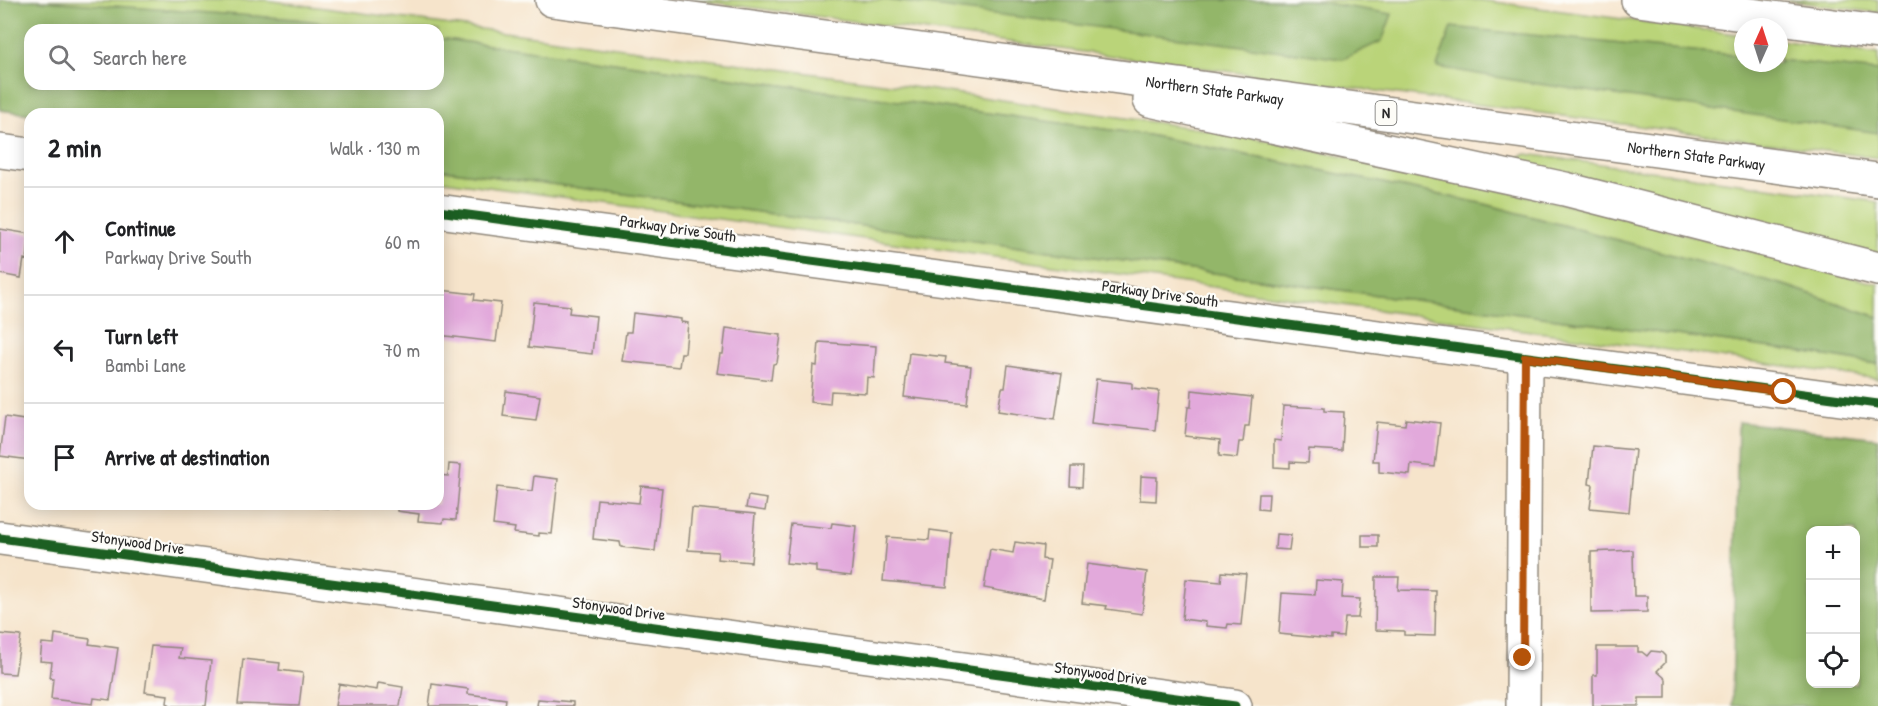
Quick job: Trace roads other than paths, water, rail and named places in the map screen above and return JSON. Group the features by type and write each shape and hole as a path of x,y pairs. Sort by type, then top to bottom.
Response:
{"main road":[{"name":"Northern State Parkway","path":"552,0 1878,180"},
{"path":"1638,0 1878,32"},
{"path":"893,46 1565,189 1878,269"},
{"path":"0,151 24,154"},
{"name":"Parkway Drive South","path":"444,212 1878,404"},
{"path":"1523,706 1525,357"},
{"name":"Stonywood Drive","path":"0,538 1235,706"}]}
